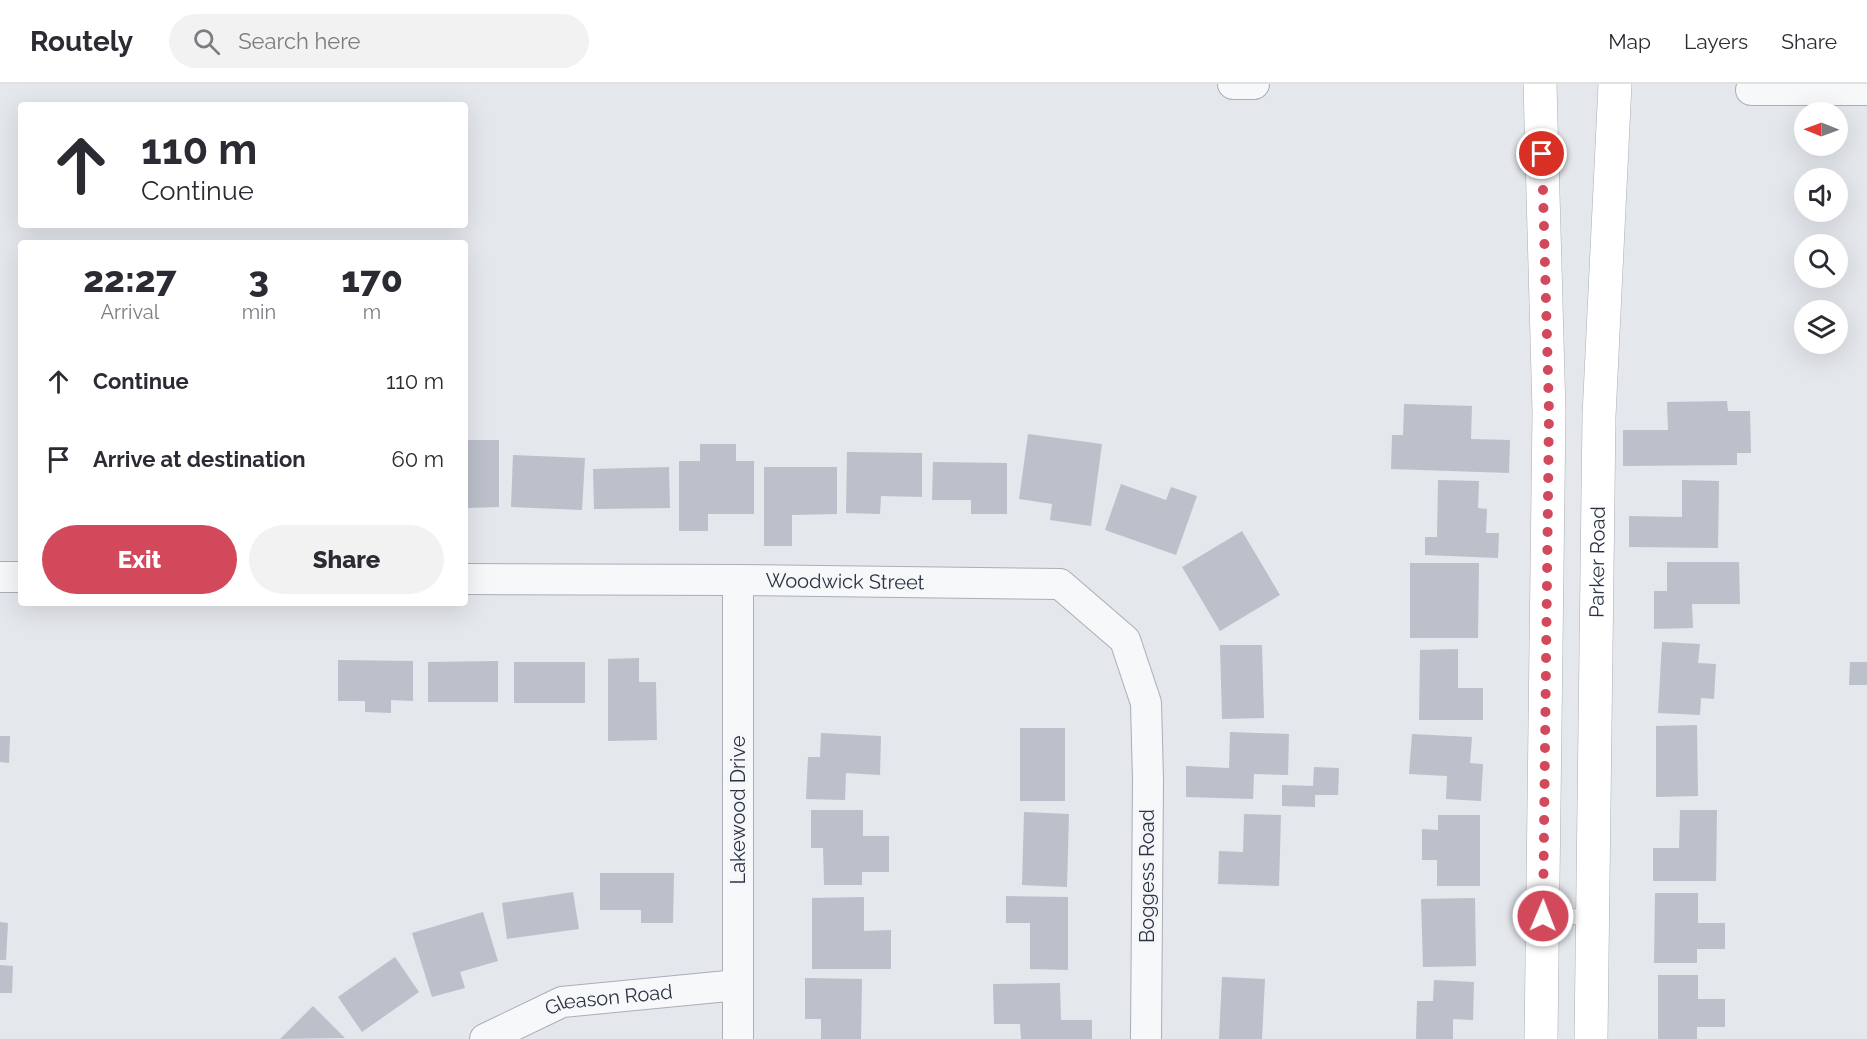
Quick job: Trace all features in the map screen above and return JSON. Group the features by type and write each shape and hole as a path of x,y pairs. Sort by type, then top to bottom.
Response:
{"street":[{"path":"1233,84 1254,84"},
{"path":"1540,84 1549,412 1541,1039"},
{"name":"Parker Road","path":"1591,1039 1599,416 1615,84"},
{"path":"1751,90 1867,90"},
{"path":"0,577 18,577"},
{"name":"Woodwick Street","path":"468,579 1060,584 1125,640 1146,704 1146,714"},
{"name":"Lakewood Drive","path":"738,580 738,1039"},
{"name":"Boggess Road","path":"1146,714 1148,780 1146,1039"},
{"name":"Gleason Road","path":"485,1039 562,1002 738,985"}],"lane":[{"path":"1543,916 1592,917"}],"building":[{"path":"1727,401 1728,411 1750,411 1751,453 1737,453 1737,465 1623,466 1623,430 1668,430 1667,402"},
{"path":"1404,404 1472,406 1471,439 1510,440 1509,473 1391,469 1392,435 1403,435"},
{"path":"1028,434 1102,444 1091,526 1050,520 1052,504 1019,499"},
{"path":"468,440 499,440 499,507 468,508"},
{"path":"700,444 736,444 736,461 754,461 754,514 708,514 708,531 679,531 679,461 700,461"},
{"path":"847,452 922,453 922,497 881,496 880,514 846,513"},
{"path":"513,455 585,458 582,510 511,507"},
{"path":"933,462 1007,463 1007,514 971,514 971,500 932,500"},
{"path":"669,467 670,508 594,509 593,469"},
{"path":"764,467 837,467 837,514 792,515 792,546 764,546"},
{"path":"1438,480 1479,481 1478,508 1487,509 1486,533 1499,533 1498,558 1425,555 1425,537 1437,537"},
{"path":"1682,480 1719,481 1718,548 1629,547 1629,516 1682,517"},
{"path":"1121,484 1166,500 1171,487 1197,496 1176,555 1105,530"},
{"path":"1242,531 1280,595 1220,631 1182,567"},
{"path":"1667,562 1739,562 1740,604 1692,604 1693,628 1654,629 1654,591 1667,591"},
{"path":"1410,563 1479,563 1478,638 1410,638"},
{"path":"1662,642 1700,644 1698,663 1716,664 1714,699 1701,698 1700,715 1658,713"},
{"path":"1220,645 1262,645 1264,718 1222,719"},
{"path":"1458,649 1458,688 1483,688 1483,720 1419,720 1420,650"},
{"path":"639,658 639,682 656,682 657,740 608,741 608,659"},
{"path":"338,660 413,661 413,701 391,700 391,713 365,712 365,701 338,701"},
{"path":"498,661 498,702 428,702 428,662"},
{"path":"514,662 585,662 585,703 514,703"},
{"path":"1850,662 1867,662 1867,685 1849,685"},
{"path":"1697,725 1698,796 1656,797 1656,726"},
{"path":"1020,728 1065,728 1065,801 1020,801"},
{"path":"1230,732 1289,734 1288,775 1254,774 1253,799 1186,797 1186,766 1229,768"},
{"path":"821,733 881,736 880,775 846,773 845,800 806,799 808,757 820,757"},
{"path":"1412,734 1472,737 1470,763 1483,764 1481,801 1446,799 1447,776 1409,774"},
{"path":"0,736 10,736 9,763 0,762"},
{"path":"1314,767 1339,768 1338,795 1315,795 1315,807 1282,806 1282,785 1313,786"},
{"path":"811,810 863,810 863,836 889,836 889,872 862,872 862,885 824,885 823,848 811,848"},
{"path":"1680,810 1717,810 1716,881 1653,881 1653,848 1679,848"},
{"path":"1024,812 1069,814 1067,887 1022,885"},
{"path":"1244,814 1281,815 1279,886 1218,884 1219,851 1243,852"},
{"path":"1438,815 1480,815 1480,886 1437,886 1437,860 1422,860 1422,829 1438,830"},
{"path":"600,873 674,873 673,923 641,923 641,910 600,910"},
{"path":"573,892 579,929 507,939 502,903"},
{"path":"1655,893 1698,893 1698,923 1725,923 1725,949 1697,949 1697,963 1654,963"},
{"path":"1006,896 1068,897 1068,970 1030,969 1030,923 1006,923"},
{"path":"864,897 864,931 891,930 891,969 812,969 812,898"},
{"path":"1475,898 1476,966 1423,967 1421,899"},
{"path":"483,912 498,961 460,972 465,988 432,997 412,933"},
{"path":"0,922 8,923 6,960 0,960"},
{"path":"395,957 419,992 362,1032 338,997"},
{"path":"0,965 13,966 12,993 0,993"},
{"path":"1658,975 1698,975 1698,999 1725,999 1725,1027 1697,1027 1697,1039 1658,1039"},
{"path":"1222,977 1265,979 1262,1039 1219,1039"},
{"path":"805,978 862,979 861,1039 821,1039 821,1019 805,1019"},
{"path":"1434,980 1474,982 1473,1020 1453,1019 1453,1039 1416,1039 1417,1001 1433,1001"},
{"path":"1060,983 1061,1020 1092,1020 1092,1039 1021,1039 1020,1024 994,1024 993,984"},
{"path":"313,1006 345,1038 280,1039"}],"route":[{"path":"1542,154 1549,412 1543,916"}]}
